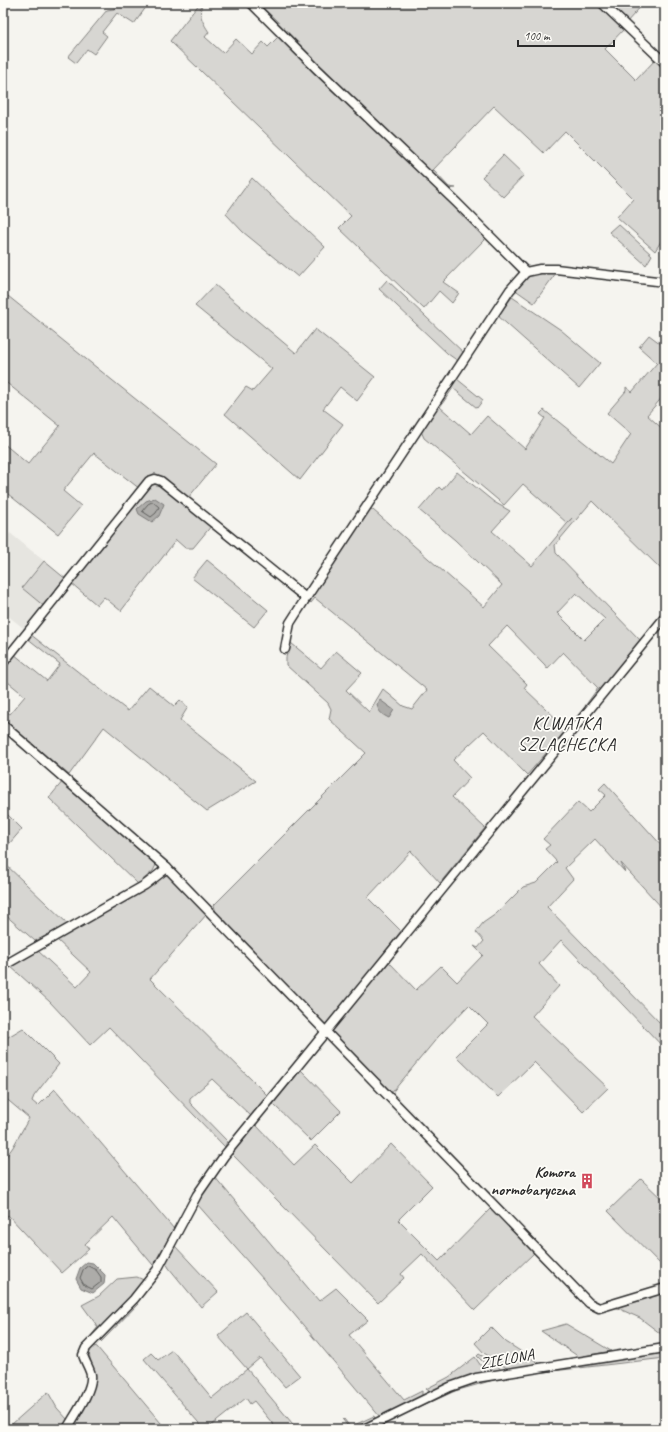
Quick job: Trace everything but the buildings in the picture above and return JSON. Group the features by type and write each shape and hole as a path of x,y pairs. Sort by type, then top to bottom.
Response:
{"street":[{"path":"251,3 526,272"},
{"path":"602,3 665,63"},
{"path":"285,649 290,623 510,290 526,272 540,269 556,269 665,282"},
{"path":"3,663 149,481 156,479 161,481 306,598"},
{"path":"67,1429 84,1398 91,1379 91,1374 83,1355 86,1348 131,1302 157,1270 197,1195 224,1156 665,617"},
{"path":"3,725 167,868 589,1303 598,1308 665,1288"},
{"path":"3,966 145,885 167,868"},
{"name":"ZIELONA","path":"364,1429 450,1387 476,1378 665,1348"}],"shaded area":[{"path":"119,3 149,3 134,24 117,13 102,32 107,36 94,54 87,49 76,63 68,57 107,10 114,9"},
{"path":"200,3 203,3 201,7 201,14 209,32 205,37 223,53 236,39 252,54 263,42 268,47 280,35 440,190 486,238 443,282 459,293 452,303 439,291 424,309 339,228 351,216 170,41"},
{"path":"256,3 598,3 625,28 605,49 636,80 656,59 665,67 665,235 655,251 617,217 633,199 565,131 544,153 494,106 433,170 449,187 456,188 447,189 307,57"},
{"path":"607,3 644,3 626,23"},
{"path":"503,155 524,175 503,197 482,177"},
{"path":"252,178 325,247 298,277 243,232 226,214"},
{"path":"618,224 652,255 646,265 609,232"},
{"path":"537,272 556,273 534,303 514,289 528,276"},
{"path":"387,280 465,354 461,361 458,361 448,354 379,289"},
{"path":"215,285 296,353 315,329 375,377 357,401 340,387 323,409 343,424 300,480 225,414 246,387 253,391 272,369 195,306"},
{"path":"3,292 216,464 188,498 160,476 153,474 140,489 94,453 63,491 81,506 58,534 3,490 3,443 28,464 60,426 3,380"},
{"path":"512,297 561,330 600,363 579,388 498,316"},
{"path":"649,335 665,347 665,394 647,415 665,431 665,573 592,501 555,545 556,553 641,641 587,708 585,706 598,688 563,652 547,669 545,665 507,626 488,646 527,684 524,688 567,729 527,775 484,731 453,760 470,778 452,797 485,828 440,883 411,851 369,896 368,898 401,931 328,1025 323,1024 216,913 214,905 366,753 329,719 331,709 328,703 286,665 286,657 291,643 321,668 336,651 362,673 346,690 369,712 383,689 403,706 412,709 427,690 315,598 311,603 309,601 369,509 373,510 484,607 502,585 455,540 419,510 439,487 442,490 457,472 494,502 510,511 492,531 532,566 572,518 567,523 523,484 504,505 424,438 421,431 457,379 483,400 477,408 453,388 440,407 471,434 487,416 525,449 545,418 540,414 544,410 611,464 631,434 607,413 626,391 626,387 632,392 657,363 639,347","holes":["576,593 605,619 584,640 557,613"]},
{"path":"156,482 212,525 193,548 185,548 176,540 121,611 104,597 97,605 71,583 148,487"},
{"path":"10,533 44,561 22,588 45,607 26,630 3,612 3,542"},
{"path":"207,560 268,610 254,627 192,578"},
{"path":"44,561 67,580 45,607 22,588"},
{"path":"30,634 128,711 149,686 174,706 180,700 188,707 180,720 256,781 207,811 104,727 69,775 3,719 3,709 10,714 25,696 3,678 3,668 14,654 47,681 60,664 27,638"},
{"path":"63,781 156,865 153,871 138,884 49,798"},
{"path":"605,783 663,847 660,849 665,854 665,911 621,863 625,872 595,839 565,868 573,879 547,907 665,1028 665,1049 561,940 539,964 559,986 532,1016 608,1088 583,1112 534,1062 498,1097 456,1056 488,1024 469,1005 438,1037 390,1095 334,1034 332,1030 334,1026 378,972 381,973 389,962 416,990 441,966 457,982 483,955 474,946 478,948 484,941 476,932 483,923 496,914 523,887 536,883 557,862 545,849 550,845 543,839 578,802 589,812 606,795 599,789"},
{"path":"3,810 22,829 3,851"},
{"path":"3,862 69,925 35,941 3,913"},
{"path":"168,875 172,877 207,914 150,979 268,1096 252,1117 212,1079 190,1098 190,1103 227,1141 225,1147 109,1027 90,1045 50,1002 10,966 37,950 77,987 91,972 56,939 162,876"},
{"path":"23,1028 59,1064 34,1096 32,1101 38,1106 55,1089 174,1229 153,1265 113,1217 85,1244 89,1249 62,1273 8,1215 3,1222 3,1161 13,1147 29,1118 3,1096 3,1040"},
{"path":"301,1070 341,1111 311,1141 273,1104"},
{"path":"256,1125 294,1165 315,1145 353,1183 391,1144 432,1186 398,1220 439,1261 491,1208 535,1252 475,1310 422,1254 401,1274 404,1278 378,1303 232,1154"},
{"path":"214,1176 319,1301 336,1288 368,1320 349,1335 404,1400 422,1391 422,1396 380,1417 293,1313 197,1204"},
{"path":"641,1179 665,1202 665,1269 608,1211"},
{"path":"175,1246 218,1292 201,1307 165,1261"},
{"path":"137,1277 146,1281 83,1350 80,1350 98,1327 82,1305 99,1296 117,1279"},
{"path":"665,1290 665,1337 640,1318 615,1307"},
{"path":"134,1302 138,1304 101,1342 99,1338"},
{"path":"246,1312 300,1376 285,1387 260,1358 247,1369 218,1336"},
{"path":"566,1324 611,1351 579,1357 541,1331"},
{"path":"491,1327 506,1342 539,1363 508,1369 484,1353 475,1343"},
{"path":"93,1345 97,1347 166,1429 72,1429 90,1395 94,1381 90,1355"},
{"path":"172,1350 212,1398 247,1369 297,1429 277,1429 254,1401 250,1404 246,1398 207,1429 204,1429 144,1359 151,1353 158,1360"},
{"path":"665,1351 665,1358 536,1373 536,1371"},
{"path":"479,1354 497,1365 501,1370 492,1371 477,1356"},
{"path":"475,1357 485,1372 465,1378 431,1392 426,1389 449,1377"},
{"path":"530,1372 531,1374 497,1379 455,1391 372,1429 461,1386"},
{"path":"48,1392 57,1408 68,1420 63,1429 18,1429 12,1424"},
{"path":"374,1416 375,1420 357,1429 350,1429 343,1420 344,1419 350,1427"}],"water":[{"path":"155,498 164,504 159,516 152,522 139,514 137,509 146,501"},
{"path":"380,700 394,710 389,718 383,715 379,710 377,705"},
{"path":"87,1262 93,1263 105,1275 104,1284 93,1293 81,1288 76,1279 80,1268"}],"place":[{"name":"Komora normobaryczna","path":"587,1181"}],"district":[{"name":"KLWATKA SZLACHECKA","path":"567,733"}]}
